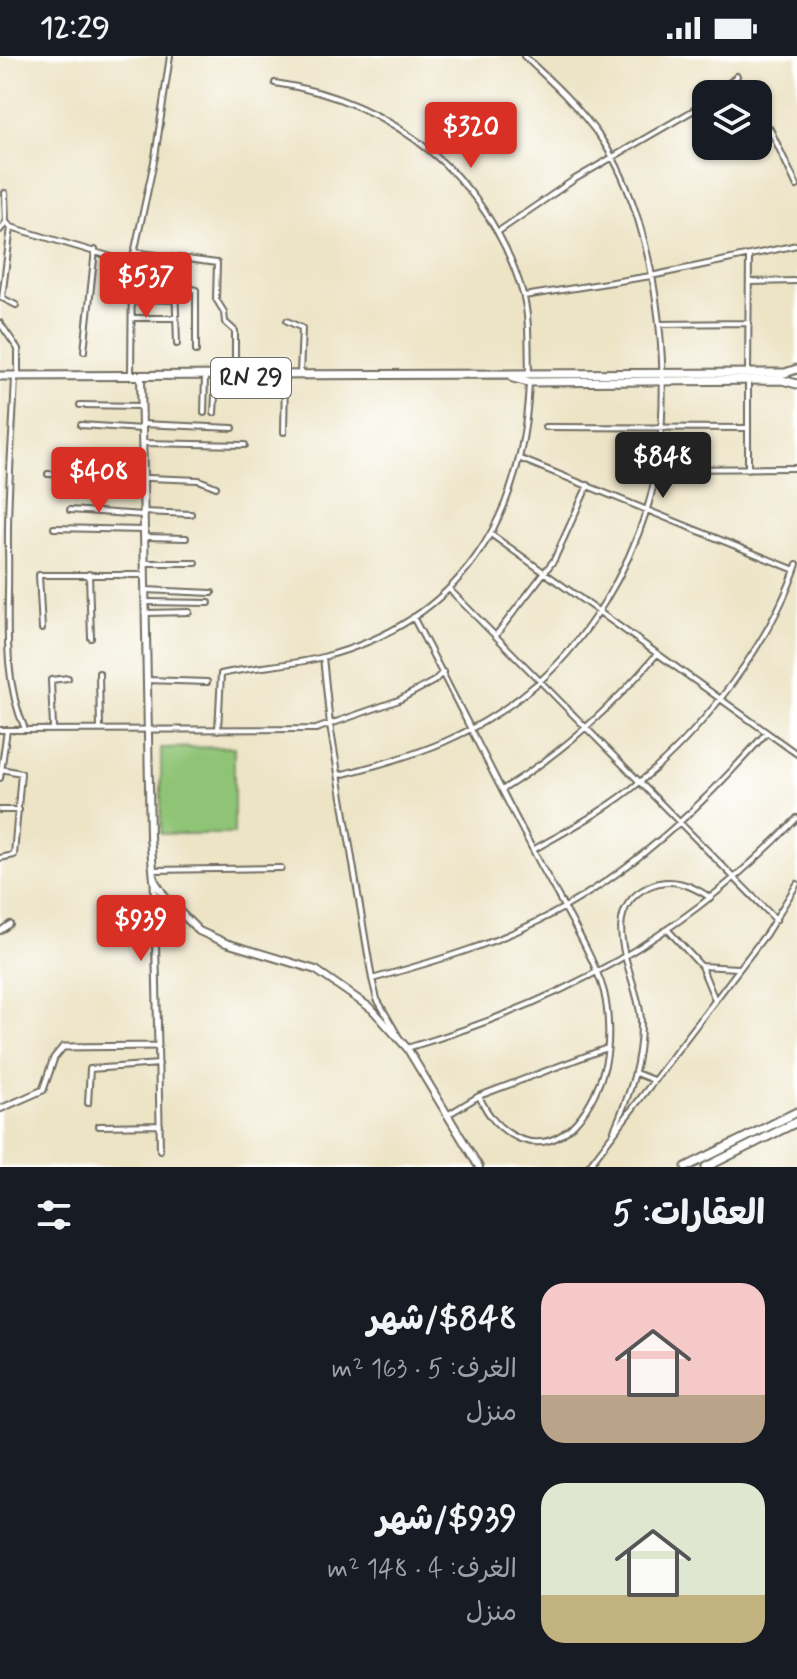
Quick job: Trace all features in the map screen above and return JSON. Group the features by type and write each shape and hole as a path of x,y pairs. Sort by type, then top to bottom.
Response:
{"main road":[{"name":"RN 29","path":"0,376 661,377 748,376 797,369"},
{"name":"RN 29","path":"748,376 797,384"},
{"path":"141,378 146,680 154,880 165,897 199,931 226,943 296,961 357,995 407,1048 479,1167"},
{"path":"686,1167 797,1112"},
{"path":"706,1167 797,1122"}],"street":[{"path":"131,378 132,263 157,147 170,56"},
{"path":"339,775 411,757 471,730 539,681 598,612 628,558 648,509 657,469 660,428 659,324 634,206 613,159 565,94 524,56"},
{"path":"732,80 737,76"},
{"path":"218,730 221,674 323,657 413,617 449,589 492,535 520,458 529,378 523,296 499,231 452,170 396,127 345,100 275,83"},
{"path":"499,231 575,179 692,111"},
{"path":"772,133 797,186"},
{"path":"0,230 6,222 5,193"},
{"path":"6,222 11,227 132,263"},
{"path":"11,227 2,298 16,305"},
{"path":"523,296 651,276 797,245"},
{"path":"84,351 95,250"},
{"path":"134,252 217,263 216,299 224,312 225,322 235,331 235,377"},
{"path":"748,469 749,256"},
{"path":"132,279 173,281 196,290 196,351"},
{"path":"750,282 797,281"},
{"path":"176,284 177,344"},
{"path":"132,299 176,300"},
{"path":"132,318 175,318"},
{"path":"287,321 302,329 300,377"},
{"path":"0,323 18,349 5,596 12,701 25,729"},
{"path":"659,324 749,323"},
{"path":"204,413 205,377"},
{"path":"214,413 216,378"},
{"path":"284,432 285,378"},
{"path":"80,405 141,406"},
{"path":"81,425 233,428"},
{"path":"545,427 748,428"},
{"path":"142,443 245,445"},
{"path":"62,456 143,460"},
{"path":"520,458 796,568 756,645 719,699 641,781 533,850"},
{"path":"657,469 797,468"},
{"path":"48,474 199,480 216,487"},
{"path":"495,636 545,573 571,529 588,485"},
{"path":"70,510 191,514"},
{"path":"54,528 186,538"},
{"path":"492,535 797,754"},
{"path":"144,563 196,563"},
{"path":"89,574 91,638"},
{"path":"42,629 39,575 144,575"},
{"path":"449,589 776,920"},
{"path":"145,590 212,593"},
{"path":"146,602 209,603"},
{"path":"146,613 189,612"},
{"path":"413,617 564,908 596,975 606,1008 605,1066 586,1107 559,1138 537,1142 511,1135 486,1113 479,1096"},
{"path":"502,790 588,729 657,654"},
{"path":"323,657 330,725 372,979 377,999 400,1039"},
{"path":"0,730 303,730 330,725 399,700 434,681 443,672"},
{"path":"99,673 100,729"},
{"path":"53,728 51,680 68,678"},
{"path":"146,680 207,682"},
{"path":"0,778 7,730"},
{"path":"372,979 450,956 564,908 680,825 766,733"},
{"path":"0,858 14,855 21,772 1,769"},
{"path":"0,810 19,810"},
{"path":"407,1048 503,1017 626,958 734,880 797,818"},
{"path":"153,870 281,868"},
{"path":"154,880 160,1150"},
{"path":"610,1139 636,1075 640,1010 620,929 626,908 638,893 655,884 674,882 693,887 711,898"},
{"path":"588,1167 776,920 797,884"},
{"path":"0,931 10,924"},
{"path":"668,930 701,966 715,1000"},
{"path":"701,966 739,968"},
{"path":"0,1109 43,1090 54,1058 63,1047 158,1046"},
{"path":"449,1114 479,1096 607,1048"},
{"path":"88,1103 90,1069 159,1064"},
{"path":"636,1075 653,1080"},
{"path":"636,1075 646,1090"},
{"path":"99,1126 160,1125"}],"green space":[{"path":"234,747 234,834 161,834 161,748"}]}
